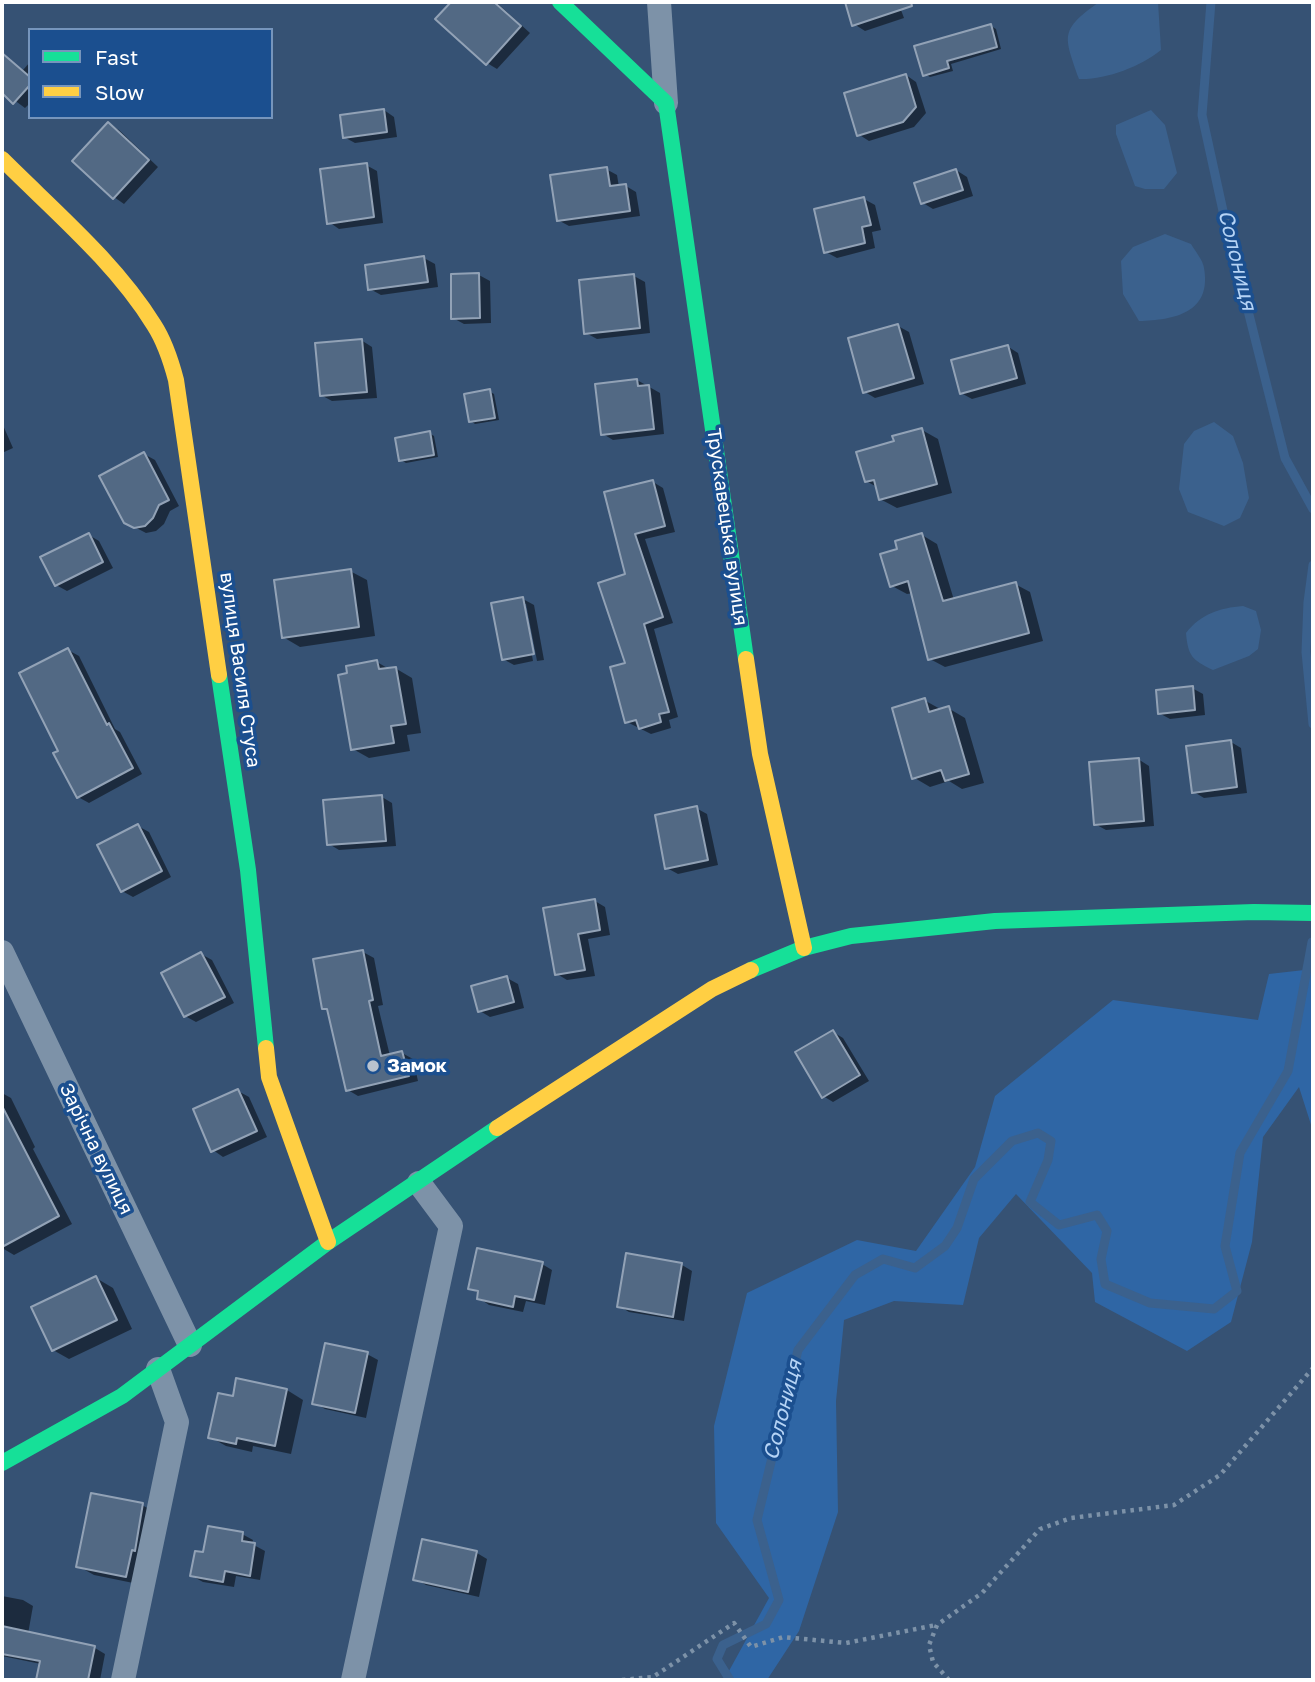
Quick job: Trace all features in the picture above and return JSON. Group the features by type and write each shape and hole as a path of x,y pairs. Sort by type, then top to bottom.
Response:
{"street":[{"path":"561,2 666,103"},
{"name":"Трускавецька вулиця","path":"659,2 666,103 760,754 804,948"},
{"name":"вулиця Василя Стуса","path":"2,159 110,268 154,325 176,380 248,870 269,1077 328,1242"},
{"path":"2,1464 122,1396 328,1242 525,1109 712,989 757,967 804,948 851,936 995,921 1254,912 1313,913"},
{"name":"Зарічна вулиця","path":"2,952 190,1345"},
{"path":"353,1680 451,1226 419,1183"},
{"path":"124,1680 177,1422 158,1369"}],"path":[{"path":"622,1680 653,1677 734,1623 751,1647 783,1637 846,1643 937,1625 982,1593 1040,1530 1071,1518 1174,1505 1220,1475 1313,1368"},
{"path":"937,1625 929,1645 933,1662 949,1680"}],"shaded area":[{"path":"1099,2 1158,2 1161,50 1122,71 1079,79 1070,52 1068,35 1077,20"},
{"path":"1151,110 1165,125 1177,173 1164,189 1135,186 1116,134 1116,125"},
{"path":"1165,234 1191,244 1199,256 1204,268 1205,283 1202,295 1188,311 1177,316 1139,321 1123,294 1121,261 1133,247"},
{"path":"1214,422 1233,436 1243,463 1249,498 1240,518 1224,526 1188,512 1179,489 1184,444 1194,431"},
{"path":"1243,606 1256,611 1261,630 1258,649 1249,656 1213,670 1196,660 1188,647 1186,633 1211,613"},
{"path":"1313,969 1313,1131 1299,1087 1263,1137 1252,1242 1231,1322 1187,1351 1095,1302 1092,1273 1016,1194 979,1238 963,1305 894,1301 844,1320 836,1401 838,1512 799,1631 767,1680 724,1680 769,1598 716,1523 714,1426 747,1293 857,1240 916,1251 975,1167 995,1096 1113,1000 1258,1020 1269,974"}],"building":[{"path":"451,2 494,2 521,26 486,65 435,19"},
{"path":"845,2 911,2 912,6 852,26"},
{"path":"991,24 997,47 947,61 949,68 923,76 914,46"},
{"path":"2,53 28,75 28,87 13,104 2,93"},
{"path":"906,74 916,107 903,122 857,136 844,93"},
{"path":"384,109 387,132 343,138 340,115"},
{"path":"108,122 149,160 113,199 72,161"},
{"path":"367,163 374,217 327,224 320,169"},
{"path":"607,167 610,186 626,184 630,211 557,221 550,175"},
{"path":"956,169 963,190 921,204 914,183"},
{"path":"864,197 871,225 862,227 865,243 824,253 814,209"},
{"path":"424,256 428,282 368,290 365,265"},
{"path":"479,273 480,318 451,319 451,274"},
{"path":"634,274 640,328 584,334 579,280"},
{"path":"898,324 914,378 863,393 848,338"},
{"path":"362,339 367,392 320,396 315,343"},
{"path":"1008,345 1017,378 960,394 951,360"},
{"path":"637,379 638,386 649,385 654,429 601,435 595,384"},
{"path":"490,389 495,418 469,422 464,394"},
{"path":"922,428 937,484 879,500 874,480 865,482 856,452 894,441 892,436"},
{"path":"430,431 434,455 399,461 395,438"},
{"path":"144,452 169,500 159,505 153,518 145,526 134,528 124,523 99,476"},
{"path":"653,480 665,526 635,534 663,617 644,624 669,712 659,714 661,722 639,729 636,720 625,723 610,667 625,663 598,583 625,574 604,492"},
{"path":"89,533 103,562 55,586 40,557"},
{"path":"922,533 943,601 1016,582 1029,633 928,660 908,581 890,587 880,554 897,549 895,541"},
{"path":"351,569 359,627 282,638 274,580"},
{"path":"523,597 534,654 502,660 491,603"},
{"path":"68,648 107,725 109,723 133,768 77,798 53,753 58,751 19,673"},
{"path":"377,660 379,669 396,667 406,724 391,726 394,743 351,750 338,675 347,673 346,666"},
{"path":"1193,686 1195,710 1158,714 1156,690"},
{"path":"925,698 929,712 949,706 969,774 945,781 941,770 912,779 892,708"},
{"path":"1231,740 1237,787 1192,793 1186,746"},
{"path":"1139,758 1144,821 1094,825 1089,762"},
{"path":"382,795 386,841 327,845 323,800"},
{"path":"697,806 708,860 665,869 655,815"},
{"path":"138,824 162,871 121,892 97,845"},
{"path":"595,899 600,930 578,934 585,970 555,975 543,908"},
{"path":"363,950 373,1000 369,1001 381,1056 402,1051 409,1076 346,1091 327,1009 322,1009 313,959"},
{"path":"201,952 225,997 184,1017 161,973"},
{"path":"507,976 514,1002 478,1012 471,986"},
{"path":"833,1030 860,1075 822,1098 795,1052"},
{"path":"238,1089 257,1131 211,1152 193,1109"},
{"path":"2,1106 59,1216 2,1247"},
{"path":"477,1248 543,1262 534,1300 515,1296 513,1307 477,1299 478,1291 468,1289"},
{"path":"626,1253 682,1263 673,1317 617,1307"},
{"path":"96,1276 117,1320 52,1351 31,1307"},
{"path":"325,1343 368,1352 355,1413 312,1404"},
{"path":"236,1378 287,1389 275,1446 237,1438 236,1444 208,1438 218,1393 233,1396"},
{"path":"91,1493 143,1503 135,1551 132,1550 126,1577 76,1567"},
{"path":"208,1526 243,1532 242,1541 255,1543 250,1576 225,1571 223,1582 190,1576 195,1551 203,1552"},
{"path":"422,1539 477,1551 468,1592 413,1580"},
{"path":"2,1626 95,1646 88,1680 36,1680 40,1661 2,1654"}],"waterway":[{"name":"Солониця","path":"1211,2 1202,115 1223,211 1285,458 1313,509"},
{"name":"Солониця","path":"1313,565 1306,652 1313,724"},
{"name":"Солониця","path":"730,1680 717,1659 723,1645 766,1624 779,1600 757,1520 798,1350 855,1275 883,1259 915,1268 945,1246 957,1228 974,1179 1012,1141 1038,1133 1051,1141 1048,1160 1030,1202 1059,1225 1097,1215 1107,1231 1101,1259 1105,1284 1150,1303 1214,1309 1237,1291 1225,1246 1240,1153 1288,1071 1312,942"}],"traffic: fast":[{"path":"560,2 666,103 746,659"},
{"path":"219,675 248,870 266,1048"},
{"path":"751,970 804,948 851,936 995,921 1254,912 1313,913"},
{"path":"2,1463 122,1396 328,1242 497,1128"}],"traffic: slow":[{"path":"2,159 83,238 121,280 154,325 170,359 176,380 219,675"},
{"path":"746,659 760,754 804,948"},
{"path":"497,1128 712,989 751,970"},
{"path":"266,1048 269,1077 328,1242"}],"place":[{"name":"Замок","path":"373,1066"}]}
